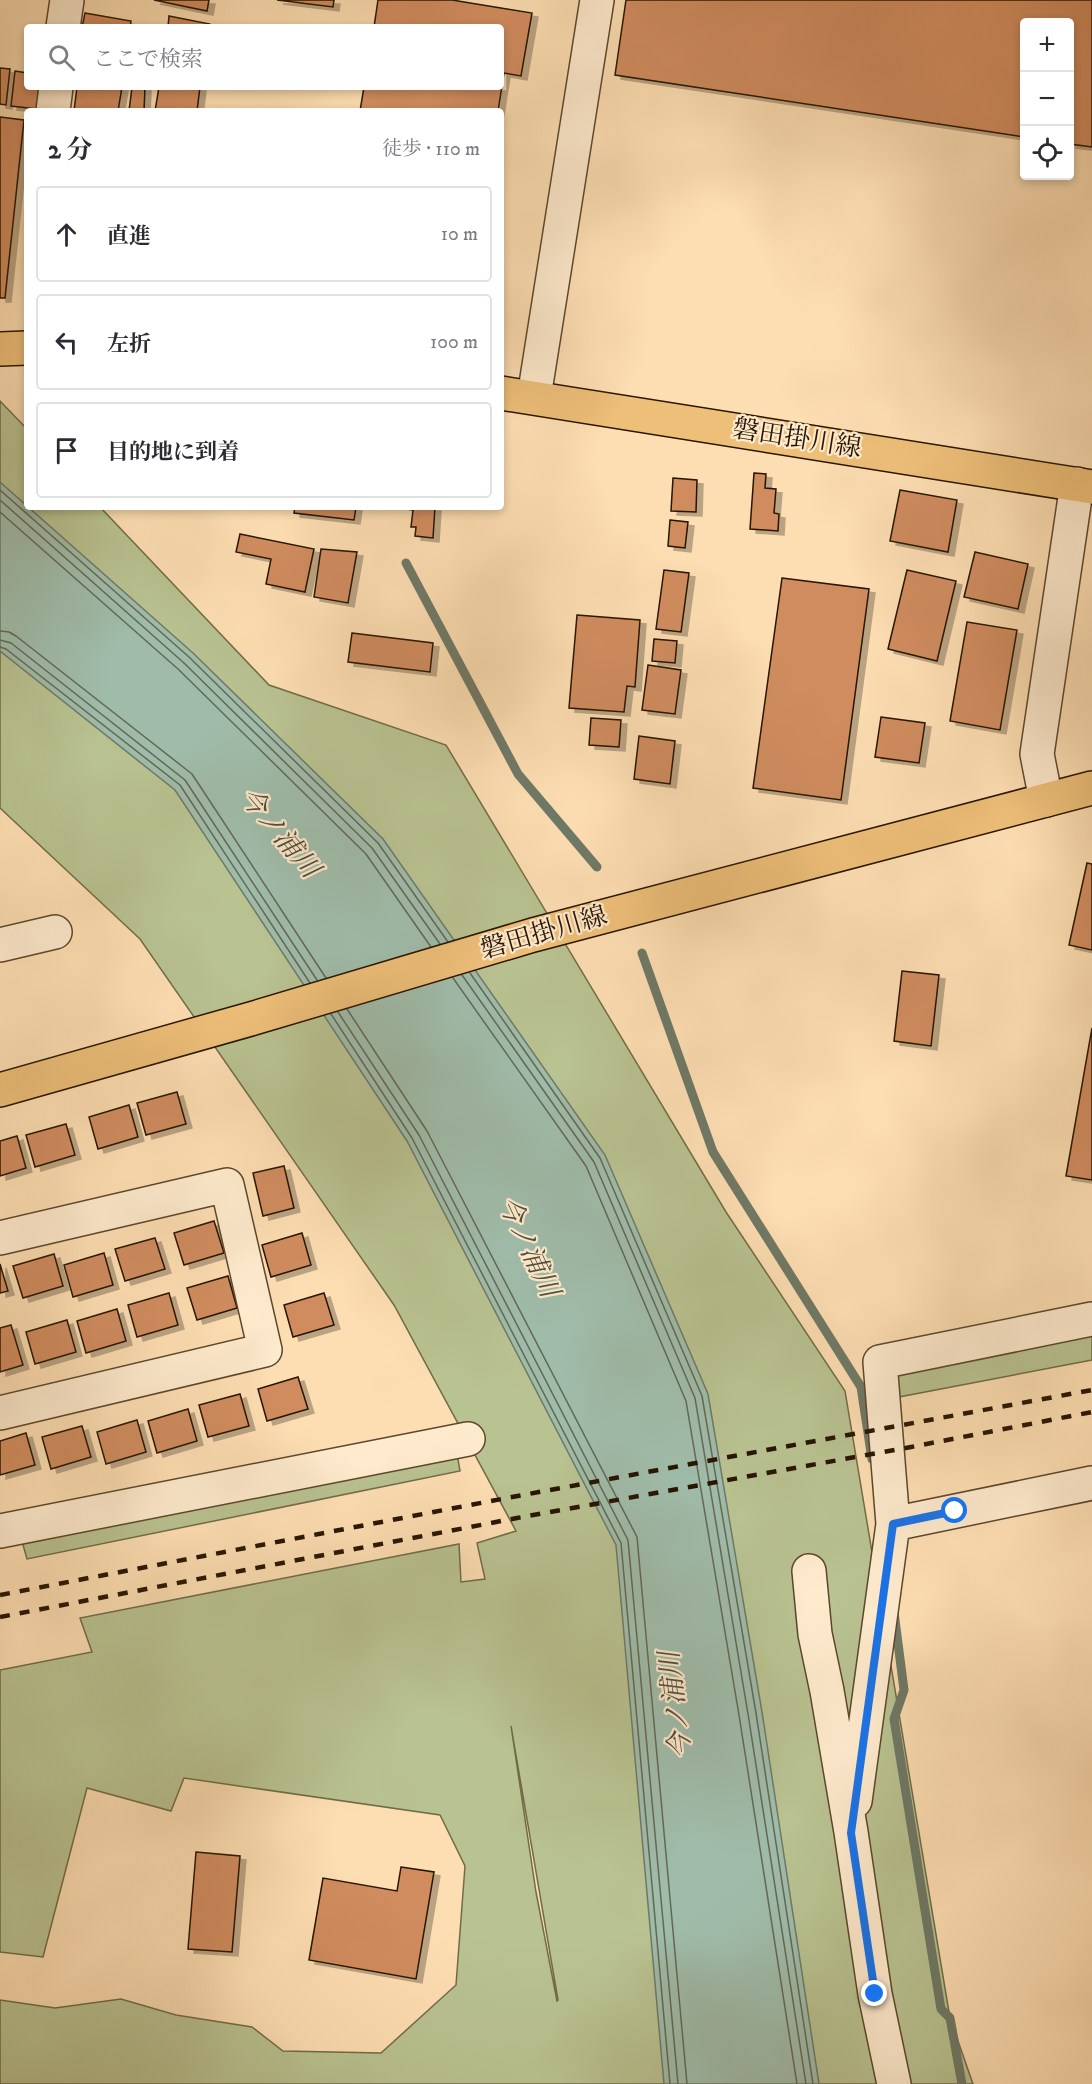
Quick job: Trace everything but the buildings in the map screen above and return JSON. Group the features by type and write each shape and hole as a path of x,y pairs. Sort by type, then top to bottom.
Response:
{"main road":[{"path":"0,349 24,348"},
{"name":"磐田掛川線","path":"504,393 1085,485"},
{"name":"磐田掛川線","path":"0,1090 533,935 1092,788"}],"street":[{"path":"63,24 67,0"},
{"path":"534,398 597,0"},
{"path":"52,108 56,90"},
{"path":"1046,800 1037,754 1085,485"},
{"path":"0,945 55,932"},
{"path":"0,1238 227,1185 265,1350 0,1413"},
{"path":"851,1833 893,1524 880,1362 1092,1319"},
{"path":"0,1531 468,1439"},
{"path":"893,1524 1092,1483"},
{"path":"809,1572 815,1634 851,1833 875,1994 894,2084"}],"green space":[{"path":"0,401 24,426 24,510 103,510 269,685 446,745 726,1212 845,1391 950,2018 973,2084 0,2084 0,2000 55,2008 121,1999 176,2015 252,2027 283,2051 381,2053 456,1985 465,1866 440,1815 184,1778 171,1811 87,1788 43,1957 0,1952 0,1670 92,1652 80,1618 459,1544 461,1582 485,1579 477,1543 516,1531 394,1305 140,939 0,808","holes":["511,1726 558,2000 536,1892"]},
{"path":"1092,1326 1092,1360 883,1400 880,1362"},
{"path":"455,1442 460,1471 27,1559 18,1527"}],"water":[{"name":"今ノ浦川","path":"0,482 24,503 24,510 32,510 193,653 383,839 605,1155 708,1394 762,1712 819,2084 664,2084 616,1545 407,1141 175,790 0,651"}],"waterway":[{"path":"406,563 518,774 597,867"},
{"path":"642,953 713,1152 861,1387 872,1459"},
{"path":"894,1612 904,1690 894,1719 941,2009 950,2018 962,2084"}],"railway":[{"path":"0,1595 512,1497 1092,1390"},
{"path":"0,1617 517,1518 1092,1412"}],"route":[{"path":"875,1994 851,1833 893,1524 955,1511"}]}
